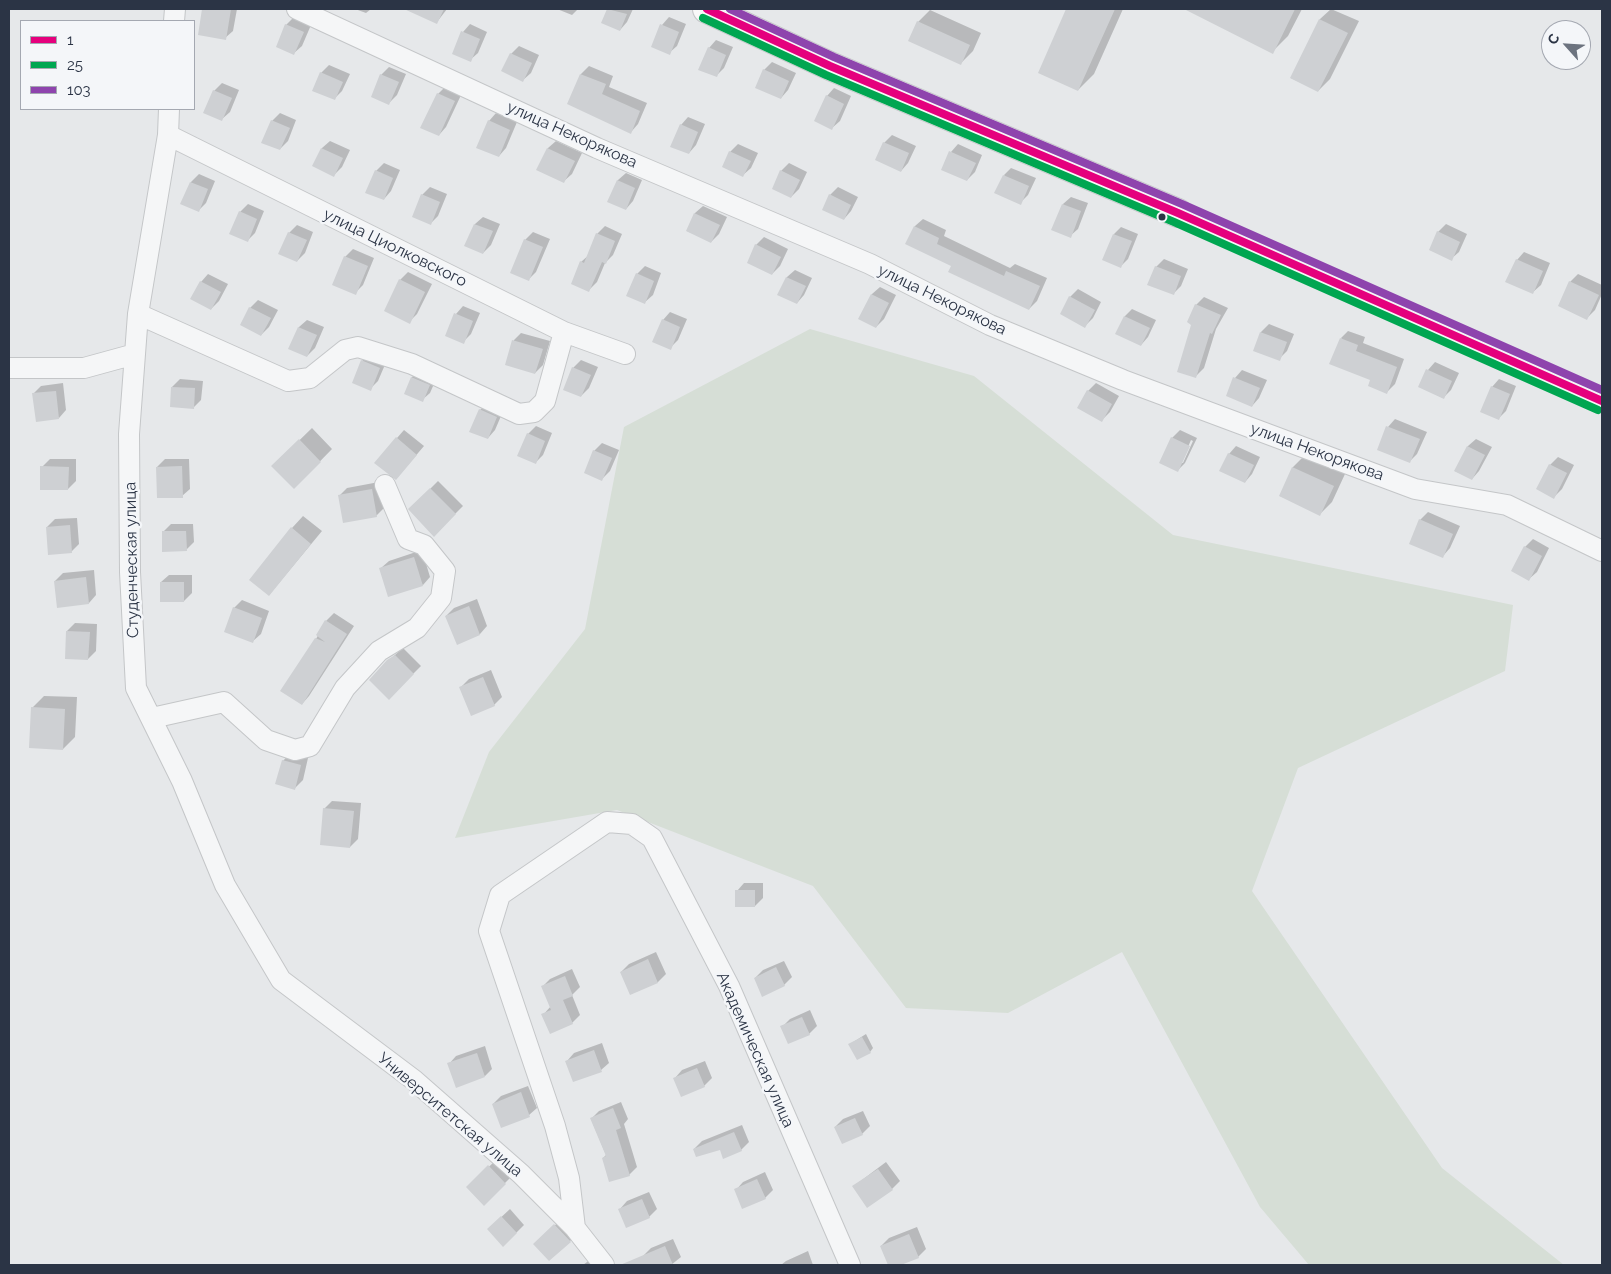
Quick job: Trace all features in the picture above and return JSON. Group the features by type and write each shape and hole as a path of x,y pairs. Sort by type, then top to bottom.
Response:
{"street":[{"name":"улица Некорякова","path":"297,9 597,148 870,264 990,325 1123,380 1415,489 1507,505 1602,551"},
{"path":"707,9 838,70 1178,213 1287,264 1602,401"},
{"name":"Студенческая улица","path":"169,110 168,135 138,314 129,434 130,572 136,688 182,781 225,885 281,980"},
{"name":"улица Циолковского","path":"168,135 564,332 625,354"},
{"path":"138,314 288,381 310,378 345,350 358,347 412,364 520,414 534,412 545,401 564,332"},
{"path":"9,368 84,368 135,354"},
{"path":"152,718 224,702 266,740 295,750 310,746 345,688 379,652 417,628 441,598 445,571 424,545 408,539 385,485"},
{"name":"Академическая улица","path":"575,1228 569,1178 555,1126 489,931 500,895 607,822 632,824 652,838 729,986 850,1265"},
{"name":"Университетская улица","path":"281,980 414,1080 521,1174 575,1228 604,1265"}],"shaded area":[{"path":"810,329 974,376 1173,535 1513,605 1505,671 1298,768 1252,891 1442,1168 1564,1265 1309,1265 1260,1207 1122,952 1008,1013 906,1008 813,886 617,810 455,838 489,752 585,629 624,427"}],"building":[{"path":"202,9 231,9 226,40 198,35"},
{"path":"404,9 444,9 437,24"},
{"path":"607,9 627,14 620,31 601,23"},
{"path":"1066,9 1115,9 1078,91 1038,73"},
{"path":"1184,9 1295,9 1273,54"},
{"path":"1319,19 1348,33 1318,92 1290,78"},
{"path":"917,21 970,45 961,65 908,41"},
{"path":"285,24 304,32 294,55 276,47"},
{"path":"660,24 679,32 670,55 651,47"},
{"path":"461,31 480,39 471,62 452,54"},
{"path":"708,47 726,55 717,77 698,70"},
{"path":"510,53 532,63 523,82 501,71"},
{"path":"763,69 789,81 781,99 755,88"},
{"path":"320,72 343,82 335,100 312,91"},
{"path":"380,74 399,82 389,105 371,97"},
{"path":"580,74 606,84 602,94 640,111 631,134 567,104"},
{"path":"213,90 232,98 222,121 203,113"},
{"path":"437,93 455,101 439,136 420,128"},
{"path":"826,95 844,104 832,130 814,121"},
{"path":"271,120 290,128 280,150 261,143"},
{"path":"488,120 510,130 499,157 476,148"},
{"path":"680,124 698,132 689,154 670,147"},
{"path":"883,142 909,153 901,172 875,160"},
{"path":"321,148 343,158 334,177 312,166"},
{"path":"547,148 575,161 564,183 536,170"},
{"path":"729,151 751,161 743,177 722,167"},
{"path":"949,151 976,163 967,181 941,170"},
{"path":"375,170 393,178 384,200 365,193"},
{"path":"780,170 800,180 791,198 772,189"},
{"path":"1003,175 1029,186 1021,205 994,193"},
{"path":"617,180 635,188 626,210 607,202"},
{"path":"190,182 208,189 199,212 180,204"},
{"path":"421,194 440,202 431,225 412,217"},
{"path":"829,194 851,205 844,220 822,210"},
{"path":"1062,204 1081,211 1071,238 1051,230"},
{"path":"239,211 257,219 248,242 229,234"},
{"path":"694,213 720,225 711,243 686,231"},
{"path":"474,224 493,231 483,254 464,246"},
{"path":"914,226 939,238 937,244 1004,276 1006,271 1040,286 1029,310 948,272 951,266 905,244"},
{"path":"1437,231 1460,242 1452,261 1429,250"},
{"path":"288,232 307,240 297,262 278,254"},
{"path":"596,233 615,241 606,264 602,262 589,292 571,284 580,261 584,263"},
{"path":"1113,234 1132,241 1121,268 1102,260"},
{"path":"524,239 543,247 529,281 510,273"},
{"path":"755,244 781,257 772,275 747,263"},
{"path":"344,256 368,266 356,295 332,285"},
{"path":"1516,259 1543,271 1533,294 1505,282"},
{"path":"1155,266 1181,276 1174,295 1147,285"},
{"path":"636,273 654,281 645,304 626,296"},
{"path":"786,277 806,286 797,304 777,295"},
{"path":"399,279 425,292 410,324 384,311"},
{"path":"200,281 221,292 211,310 190,299"},
{"path":"1569,281 1599,295 1587,320 1558,306"},
{"path":"871,294 889,303 876,328 858,319"},
{"path":"1069,296 1095,310 1085,328 1060,314"},
{"path":"1195,304 1221,315 1212,334 1210,333 1196,378 1177,372 1191,325 1187,322"},
{"path":"249,307 271,318 261,336 240,325"},
{"path":"454,313 473,321 464,344 445,336"},
{"path":"1124,316 1150,328 1141,346 1115,334"},
{"path":"662,319 680,327 671,350 652,342"},
{"path":"298,327 317,335 307,357 288,349"},
{"path":"1260,332 1287,342 1280,361 1253,351"},
{"path":"1340,338 1358,345 1356,351 1397,367 1387,394 1368,386 1370,380 1329,364"},
{"path":"512,340 543,349 535,374 505,365"},
{"path":"361,360 380,368 371,391 352,383"},
{"path":"572,367 591,375 581,397 563,390"},
{"path":"1426,369 1452,381 1444,399 1418,387"},
{"path":"411,377 430,385 423,402 404,394"},
{"path":"1233,377 1260,388 1252,407 1226,396"},
{"path":"1491,386 1510,394 1499,420 1480,412"},
{"path":"171,387 195,388 194,409 170,407"},
{"path":"1087,390 1112,404 1102,422 1077,408"},
{"path":"56,391 59,419 36,422 32,393"},
{"path":"479,409 497,417 488,439 469,432"},
{"path":"1386,426 1420,439 1410,463 1377,450"},
{"path":"527,433 545,441 536,464 517,456"},
{"path":"396,437 417,455 396,480 374,463"},
{"path":"1171,437 1190,446 1178,472 1159,463"},
{"path":"299,439 321,462 294,489 271,466"},
{"path":"1467,446 1485,455 1472,480 1454,471"},
{"path":"593,450 612,458 602,481 584,473"},
{"path":"1228,453 1254,465 1245,483 1219,471"},
{"path":"1549,464 1567,473 1554,499 1536,489"},
{"path":"40,466 69,467 68,490 40,490"},
{"path":"182,466 183,498 157,498 156,467"},
{"path":"1292,467 1334,486 1320,516 1279,496"},
{"path":"430,488 456,514 434,537 408,509"},
{"path":"372,489 377,517 343,523 338,495"},
{"path":"1419,519 1453,534 1443,558 1409,544"},
{"path":"70,525 72,553 48,555 46,527"},
{"path":"291,527 311,544 269,596 249,580"},
{"path":"162,531 186,531 187,551 162,552"},
{"path":"1524,546 1542,556 1529,581 1511,571"},
{"path":"414,557 423,586 388,597 379,568"},
{"path":"86,577 89,604 57,608 54,581"},
{"path":"160,582 184,582 184,602 160,602"},
{"path":"469,606 480,635 457,645 445,616"},
{"path":"233,607 262,618 253,643 224,632"},
{"path":"325,620 347,634 302,705 280,691 315,638 325,642 316,635"},
{"path":"66,631 90,632 88,660 65,659"},
{"path":"395,655 414,674 389,700 369,680 387,660"},
{"path":"483,677 495,706 471,716 459,687"},
{"path":"31,707 65,709 63,750 29,748"},
{"path":"282,760 301,765 295,790 275,784"},
{"path":"323,808 354,811 350,848 320,845"},
{"path":"735,890 755,890 755,907 735,907"},
{"path":"648,959 658,983 630,995 620,972"},
{"path":"776,967 785,986 762,997 754,978"},
{"path":"565,976 573,996 563,1000 573,1024 550,1034 541,1014 551,1010 541,986"},
{"path":"802,1017 810,1035 788,1044 780,1026"},
{"path":"862,1037 871,1053 857,1060 848,1044"},
{"path":"594,1050 602,1072 573,1082 565,1061"},
{"path":"477,1053 485,1077 456,1088 447,1063"},
{"path":"697,1068 705,1087 681,1097 673,1078"},
{"path":"521,1092 530,1117 501,1128 492,1104"},
{"path":"613,1108 621,1128 616,1130 630,1176 609,1182 602,1158 606,1156 590,1118"},
{"path":"855,1118 863,1135 842,1144 834,1127"},
{"path":"734,1132 742,1151 723,1159 720,1150 696,1157 693,1149"},
{"path":"488,1165 506,1184 484,1206 466,1187"},
{"path":"878,1169 893,1190 867,1208 852,1186"},
{"path":"757,1179 766,1199 742,1209 734,1189"},
{"path":"642,1199 650,1218 626,1228 618,1209"},
{"path":"501,1216 517,1233 503,1247 487,1229"},
{"path":"554,1224 571,1242 549,1261 533,1244"},
{"path":"909,1234 919,1258 901,1265 888,1265 880,1246"},
{"path":"665,1246 673,1265 620,1265"}],"transit line":[{"name":"1","path":"707,9 830,66 1178,213 1602,401"},
{"name":"103","path":"730,9 834,57 1182,204 1602,390"},
{"name":"25","path":"703,18 826,75 1174,222 1598,410"}]}
